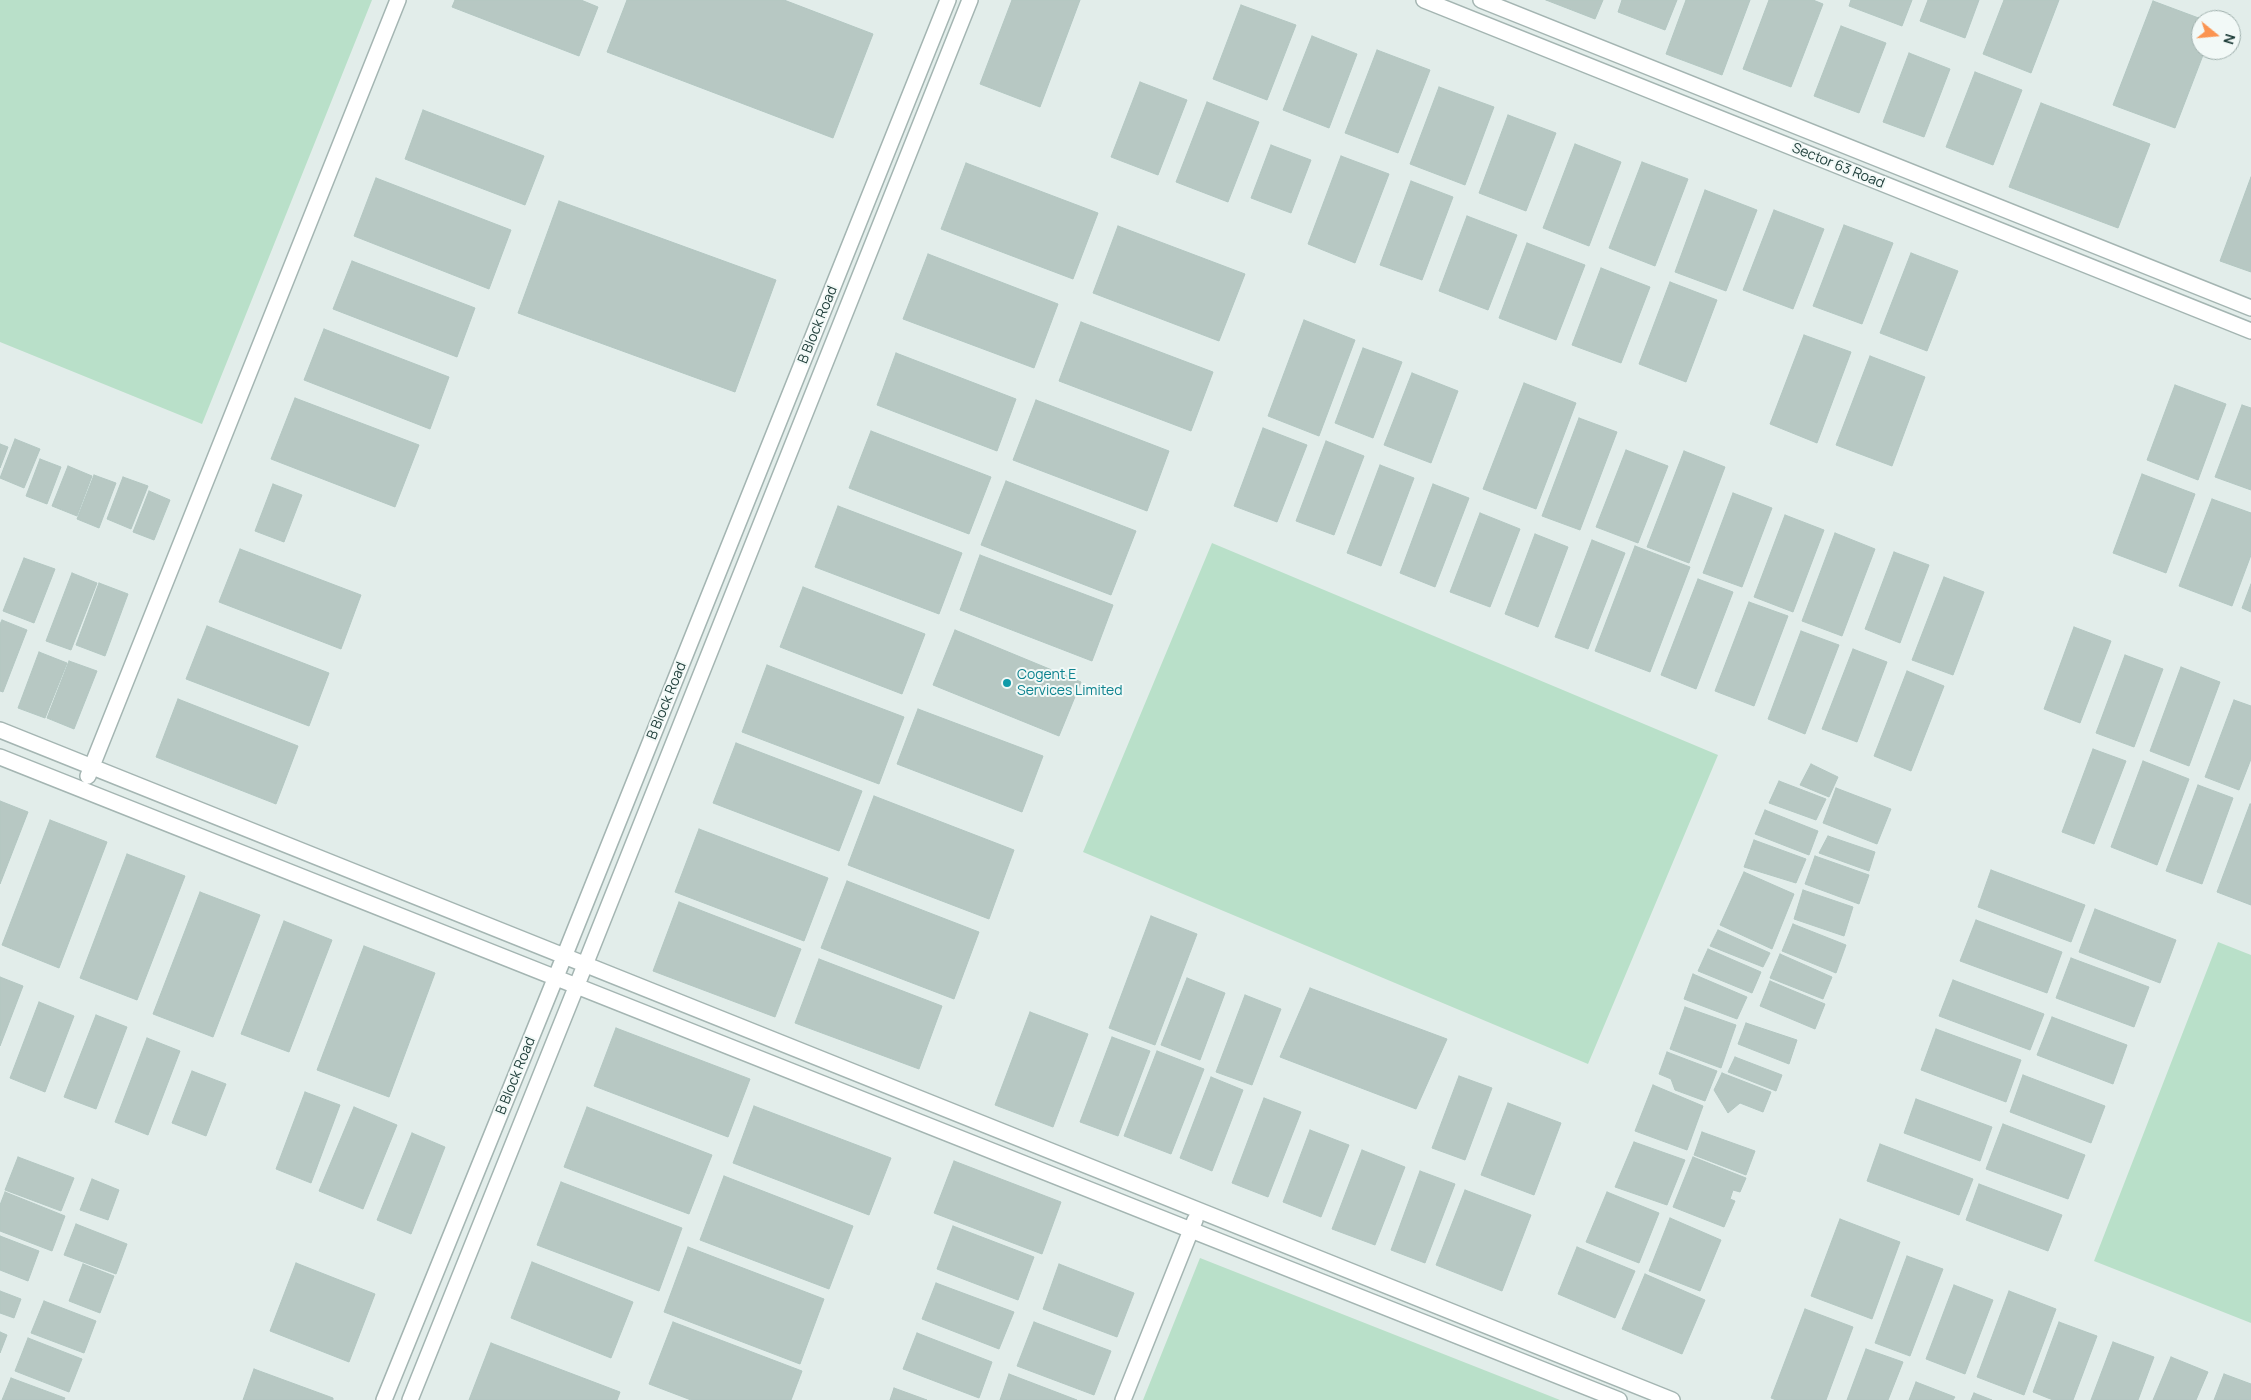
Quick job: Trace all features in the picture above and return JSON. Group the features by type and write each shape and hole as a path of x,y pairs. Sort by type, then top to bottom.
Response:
{"street":[{"path":"83,789 398,0"},
{"name":"B Block Road","path":"384,1400 948,0"},
{"name":"B Block Road","path":"410,1400 970,0"},
{"name":"Sector 63 Road","path":"1424,0 2251,331"},
{"name":"Sector 63 Road","path":"1481,0 2251,308"},
{"path":"0,730 1672,1400"},
{"path":"0,757 1619,1400"},
{"path":"1123,1400 1199,1211"}],"green space":[{"path":"0,0 372,0 202,424 0,342"},
{"path":"1212,543 1718,755 1588,1064 1083,852"},
{"path":"2218,942 2251,955 2251,1323 2094,1261"},
{"path":"1200,1258 1560,1400 1143,1400"}],"building":[{"path":"455,0 581,0 598,7 579,56 452,7"},
{"path":"627,0 784,0 873,34 833,138 607,52"},
{"path":"1012,0 1080,0 1040,107 980,84"},
{"path":"1546,0 1603,0 1595,19"},
{"path":"1622,0 1677,0 1665,30 1618,12"},
{"path":"1686,0 1750,0 1722,75 1666,54"},
{"path":"1769,0 1813,0 1823,4 1791,87 1743,69"},
{"path":"1851,0 1912,0 1902,26 1849,6"},
{"path":"1928,0 1979,0 1965,38 1920,21"},
{"path":"2004,0 2059,0 2031,73 1983,54"},
{"path":"2153,1 2191,15 2191,60 2201,60 2175,128 2113,105"},
{"path":"1241,5 1296,25 1267,100 1213,79"},
{"path":"1841,26 1886,43 1859,113 1814,96"},
{"path":"1312,36 1357,54 1329,128 1283,110"},
{"path":"1377,50 1430,70 1398,153 1345,133"},
{"path":"1909,53 1950,69 1924,137 1883,122"},
{"path":"1975,72 2022,90 1993,165 1946,147"},
{"path":"1140,82 1187,100 1158,175 1111,157"},
{"path":"1439,87 1494,107 1465,185 1410,164"},
{"path":"1207,102 1259,122 1228,202 1176,182"},
{"path":"2041,103 2150,144 2118,228 2009,187"},
{"path":"423,110 544,156 525,205 405,159"},
{"path":"1508,115 1556,133 1526,211 1479,193"},
{"path":"1575,144 1621,162 1589,246 1543,228"},
{"path":"1271,145 1311,160 1291,213 1251,198"},
{"path":"1341,156 1389,174 1355,263 1308,244"},
{"path":"1642,162 1688,179 1655,266 1609,248"},
{"path":"966,163 1098,213 1073,279 941,229"},
{"path":"2251,177 2251,272 2220,261"},
{"path":"376,178 511,230 489,289 354,236"},
{"path":"1411,181 1453,197 1422,280 1380,265"},
{"path":"1705,190 1757,210 1726,291 1675,272"},
{"path":"559,201 776,280 735,392 518,313"},
{"path":"1774,210 1824,229 1793,309 1743,290"},
{"path":"1467,216 1517,235 1488,310 1439,291"},
{"path":"1844,225 1893,243 1862,324 1813,306"},
{"path":"1118,226 1245,274 1219,341 1093,293"},
{"path":"1527,243 1585,265 1556,340 1499,318"},
{"path":"1911,253 1958,271 1927,351 1880,333"},
{"path":"928,254 1058,304 1034,368 903,319"},
{"path":"352,261 475,308 457,357 333,309"},
{"path":"1601,268 1650,287 1621,363 1572,345"},
{"path":"1670,282 1717,300 1686,382 1639,364"},
{"path":"1304,320 1355,340 1319,436 1268,416"},
{"path":"1081,322 1213,372 1191,431 1059,381"},
{"path":"324,329 449,377 430,429 304,380"},
{"path":"1804,335 1851,352 1817,443 1770,424"},
{"path":"1363,348 1402,362 1373,438 1335,423"},
{"path":"896,353 1016,399 997,451 877,405"},
{"path":"1870,356 1925,377 1892,466 1836,445"},
{"path":"1412,373 1458,391 1431,463 1384,445"},
{"path":"1524,383 1576,403 1536,509 1483,489"},
{"path":"2175,385 2226,404 2198,480 2147,460"},
{"path":"295,398 419,445 395,507 271,459"},
{"path":"1036,400 1169,451 1147,511 1013,460"},
{"path":"2242,405 2251,408 2251,490 2215,477"},
{"path":"1579,418 1617,432 1580,530 1542,516"},
{"path":"1263,428 1307,445 1277,522 1234,506"},
{"path":"871,431 991,477 969,534 849,488"},
{"path":"15,439 40,449 24,488 0,478"},
{"path":"1326,441 1364,456 1334,535 1296,521"},
{"path":"0,444 8,447 0,468"},
{"path":"1626,450 1668,466 1638,543 1596,527"},
{"path":"1684,451 1725,467 1689,563 1647,547"},
{"path":"40,459 61,467 47,504 26,496"},
{"path":"1380,465 1414,478 1381,566 1347,553"},
{"path":"68,466 92,476 77,516 52,506"},
{"path":"2142,474 2195,494 2166,573 2113,553"},
{"path":"94,475 116,483 99,528 77,519"},
{"path":"123,477 148,486 131,529 107,519"},
{"path":"1006,481 1136,531 1111,595 981,545"},
{"path":"273,484 302,495 284,542 255,531"},
{"path":"1433,484 1469,498 1435,587 1400,573"},
{"path":"149,491 170,500 154,540 133,532"},
{"path":"1733,493 1772,508 1742,587 1703,573"},
{"path":"2212,499 2251,513 2251,555 2232,606 2179,586"},
{"path":"838,506 962,553 939,614 815,567"},
{"path":"1480,513 1520,529 1490,607 1450,592"},
{"path":"1785,515 1824,530 1793,612 1754,597"},
{"path":"1835,533 1875,549 1842,636 1802,621"},
{"path":"1535,534 1568,547 1538,627 1505,614"},
{"path":"1592,540 1625,553 1588,649 1555,637"},
{"path":"1635,546 1690,567 1650,672 1595,651"},
{"path":"240,549 361,595 341,649 219,602"},
{"path":"1894,552 1929,565 1900,643 1865,629"},
{"path":"980,555 1113,605 1092,661 960,610"},
{"path":"24,558 55,569 34,623 3,611"},
{"path":"72,573 97,583 71,650 46,641"},
{"path":"1944,577 1984,592 1953,675 1912,660"},
{"path":"1698,579 1733,592 1696,689 1661,675"},
{"path":"99,583 128,594 105,656 76,645"},
{"path":"2251,584 2251,612 2242,608"},
{"path":"803,587 925,634 902,694 780,647"},
{"path":"1749,602 1788,616 1754,706 1715,691"},
{"path":"2,620 27,630 3,692 0,691 0,624"},
{"path":"207,626 329,673 309,726 186,679"},
{"path":"2074,627 2111,641 2080,723 2044,709"},
{"name":"Cogent E Services Limited","path":"955,630 1081,682 1059,736 933,685"},
{"path":"1801,631 1839,645 1805,734 1768,719"},
{"path":"1853,649 1887,662 1857,742 1822,729"},
{"path":"39,652 67,663 45,718 18,708"},
{"path":"2125,655 2163,669 2134,747 2096,733"},
{"path":"69,661 97,671 74,729 47,718"},
{"path":"767,665 904,717 879,784 742,732"},
{"path":"2181,667 2220,682 2189,766 2150,751"},
{"path":"1907,671 1944,686 1911,771 1874,756"},
{"path":"178,699 298,746 276,804 156,757"},
{"path":"2234,700 2251,706 2251,759 2239,790 2205,777"},
{"path":"918,709 1043,756 1022,812 897,764"},
{"path":"736,743 862,791 839,851 713,803"},
{"path":"2093,749 2126,761 2094,844 2062,832"},
{"path":"2143,761 2189,779 2157,865 2111,847"},
{"path":"1811,764 1838,777 1829,797 1800,785"},
{"path":"1779,781 1826,799 1816,820 1769,803"},
{"path":"2198,785 2233,798 2202,884 2166,871"},
{"path":"1836,788 1891,809 1877,844 1823,823"},
{"path":"874,796 1014,850 989,919 848,865"},
{"path":"0,801 28,812 0,884"},
{"path":"2251,804 2251,905 2217,892"},
{"path":"1765,810 1818,831 1809,855 1755,834"},
{"path":"50,820 107,842 59,968 2,945"},
{"path":"699,829 828,878 804,941 675,892"},
{"path":"1828,836 1875,852 1869,871 1819,853"},
{"path":"1754,840 1806,859 1796,883 1744,867"},
{"path":"127,854 185,876 137,1000 80,978"},
{"path":"1815,856 1869,875 1859,904 1805,884"},
{"path":"1991,870 2085,905 2071,942 1978,907"},
{"path":"1744,872 1794,894 1772,949 1720,925"},
{"path":"847,881 979,932 954,999 821,948"},
{"path":"1803,890 1853,907 1844,936 1794,919"},
{"path":"200,892 260,915 213,1037 153,1014"},
{"path":"679,902 801,949 775,1017 653,971"},
{"path":"2095,909 2176,940 2160,983 2079,952"},
{"path":"1151,916 1197,934 1155,1045 1109,1028"},
{"path":"1976,920 2062,952 2047,993 1960,961"},
{"path":"284,921 332,940 289,1052 241,1034"},
{"path":"1793,924 1846,945 1836,973 1782,951"},
{"path":"1718,930 1770,953 1763,967 1710,946"},
{"path":"364,946 435,973 389,1097 317,1070"},
{"path":"1708,949 1761,972 1752,993 1698,971"},
{"path":"1780,954 1832,977 1823,999 1770,978"},
{"path":"2071,958 2149,987 2134,1027 2056,998"},
{"path":"819,959 942,1006 919,1069 795,1023"},
{"path":"1693,974 1747,997 1737,1019 1684,999"},
{"path":"0,977 23,986 0,1046"},
{"path":"1187,978 1225,993 1200,1060 1161,1045"},
{"path":"1953,980 2044,1014 2030,1050 1939,1016"},
{"path":"1770,981 1825,1004 1815,1029 1760,1006"},
{"path":"1310,988 1447,1039 1416,1109 1280,1057"},
{"path":"1245,995 1281,1009 1252,1085 1216,1072"},
{"path":"39,1002 74,1016 45,1092 10,1078"},
{"path":"1685,1007 1736,1025 1721,1068 1670,1049"},
{"path":"1030,1012 1088,1034 1053,1127 995,1105"},
{"path":"96,1015 127,1027 96,1109 64,1097"},
{"path":"2052,1017 2127,1045 2113,1084 2037,1055"},
{"path":"1746,1023 1797,1040 1789,1064 1738,1044"},
{"path":"616,1028 750,1079 728,1137 594,1086"},
{"path":"1936,1029 2021,1060 2006,1102 1921,1070"},
{"path":"1112,1037 1150,1051 1118,1136 1080,1122"},
{"path":"147,1038 180,1051 148,1135 115,1122"},
{"path":"1157,1051 1204,1069 1171,1154 1124,1136"},
{"path":"1667,1052 1717,1071 1705,1101 1675,1090 1671,1079 1659,1074"},
{"path":"1735,1057 1782,1075 1776,1091 1728,1072"},
{"path":"192,1071 226,1084 206,1136 172,1123"},
{"path":"1722,1073 1771,1092 1763,1112 1740,1103 1728,1113 1714,1090"},
{"path":"2023,1075 2105,1106 2091,1143 2010,1112"},
{"path":"1459,1076 1492,1088 1465,1160 1432,1148"},
{"path":"1211,1077 1243,1090 1212,1171 1180,1158"},
{"path":"1653,1085 1703,1106 1687,1150 1635,1131"},
{"path":"305,1092 340,1105 311,1183 276,1169"},
{"path":"1264,1098 1301,1112 1268,1197 1232,1183"},
{"path":"1916,1099 1992,1127 1980,1161 1904,1133"},
{"path":"1508,1103 1561,1123 1534,1195 1481,1175"},
{"path":"754,1106 891,1158 869,1215 733,1163"},
{"path":"354,1107 397,1125 363,1209 319,1191"},
{"path":"587,1107 712,1155 689,1214 564,1167"},
{"path":"2003,1124 2085,1155 2068,1199 1986,1169"},
{"path":"1310,1130 1349,1145 1321,1217 1283,1202"},
{"path":"1702,1132 1755,1151 1746,1175 1694,1155"},
{"path":"412,1133 445,1147 411,1234 377,1220"},
{"path":"1634,1142 1685,1160 1667,1205 1615,1187"},
{"path":"1880,1144 1973,1179 1959,1215 1867,1181"},
{"path":"1362,1150 1405,1167 1375,1245 1332,1229"},
{"path":"18,1157 74,1178 61,1211 5,1190"},
{"path":"1693,1157 1746,1178 1740,1192 1733,1190 1730,1199 1735,1201 1724,1227 1673,1207"},
{"path":"954,1161 1061,1202 1042,1254 934,1213"},
{"path":"1420,1171 1455,1184 1425,1263 1391,1250"},
{"path":"724,1176 853,1226 829,1289 700,1240"},
{"path":"92,1179 119,1190 108,1220 80,1210"},
{"path":"561,1182 682,1228 659,1291 537,1245"},
{"path":"1979,1184 2062,1215 2048,1251 1966,1220"},
{"path":"1465,1190 1531,1215 1502,1291 1436,1265"},
{"path":"5,1192 65,1216 52,1251 0,1231 0,1205"},
{"path":"1607,1192 1659,1213 1639,1263 1586,1242"},
{"path":"1670,1218 1721,1240 1700,1291 1649,1271"},
{"path":"1840,1219 1900,1242 1872,1319 1811,1296"},
{"path":"76,1224 127,1244 116,1274 64,1255"},
{"path":"953,1226 1034,1257 1018,1300 937,1269"},
{"path":"0,1236 39,1251 28,1281 0,1270"},
{"path":"688,1247 824,1299 800,1364 664,1312"},
{"path":"1577,1247 1635,1271 1615,1318 1558,1294"},
{"path":"1907,1256 1943,1269 1910,1356 1875,1343"},
{"path":"532,1262 633,1302 611,1358 511,1318"},
{"path":"296,1263 375,1294 349,1362 270,1331"},
{"path":"83,1264 114,1276 100,1313 69,1301"},
{"path":"1059,1264 1134,1293 1117,1337 1043,1309"},
{"path":"1645,1274 1705,1300 1682,1354 1622,1329"},
{"path":"936,1283 1014,1312 999,1349 922,1319"},
{"path":"1954,1285 1993,1300 1965,1374 1926,1359"},
{"path":"0,1291 21,1299 14,1318 0,1313"},
{"path":"2009,1291 2056,1309 2024,1395 1977,1377"},
{"path":"44,1301 96,1321 84,1353 31,1333"},
{"path":"1805,1309 1853,1327 1826,1400 1776,1400 1771,1398"},
{"path":"673,1322 802,1371 791,1400 691,1400 649,1384"},
{"path":"1034,1322 1111,1351 1094,1395 1017,1366"},
{"path":"2059,1322 2097,1336 2073,1400 2053,1400 2033,1392"},
{"path":"0,1332 7,1335 0,1353"},
{"path":"917,1333 992,1362 979,1398 903,1369"},
{"path":"28,1338 82,1359 69,1392 15,1371"},
{"path":"2113,1342 2154,1357 2138,1400 2091,1400"},
{"path":"491,1343 620,1392 617,1400 469,1400"},
{"path":"1866,1349 1903,1362 1888,1400 1847,1400"},
{"path":"2171,1357 2208,1372 2196,1400 2153,1400"},
{"path":"254,1369 333,1398 333,1400 243,1400"},
{"path":"1009,1374 1077,1400 1000,1400"},
{"path":"2224,1374 2251,1384 2251,1400 2214,1400"},
{"path":"11,1378 65,1398 64,1400 2,1400"},
{"path":"1916,1382 1955,1397 1953,1400 1909,1400"},
{"path":"894,1388 927,1400 890,1400"},
{"path":"1974,1393 1992,1400 1971,1400"}],"place":[{"name":"Cogent E Services Limited","path":"1007,683"}]}
